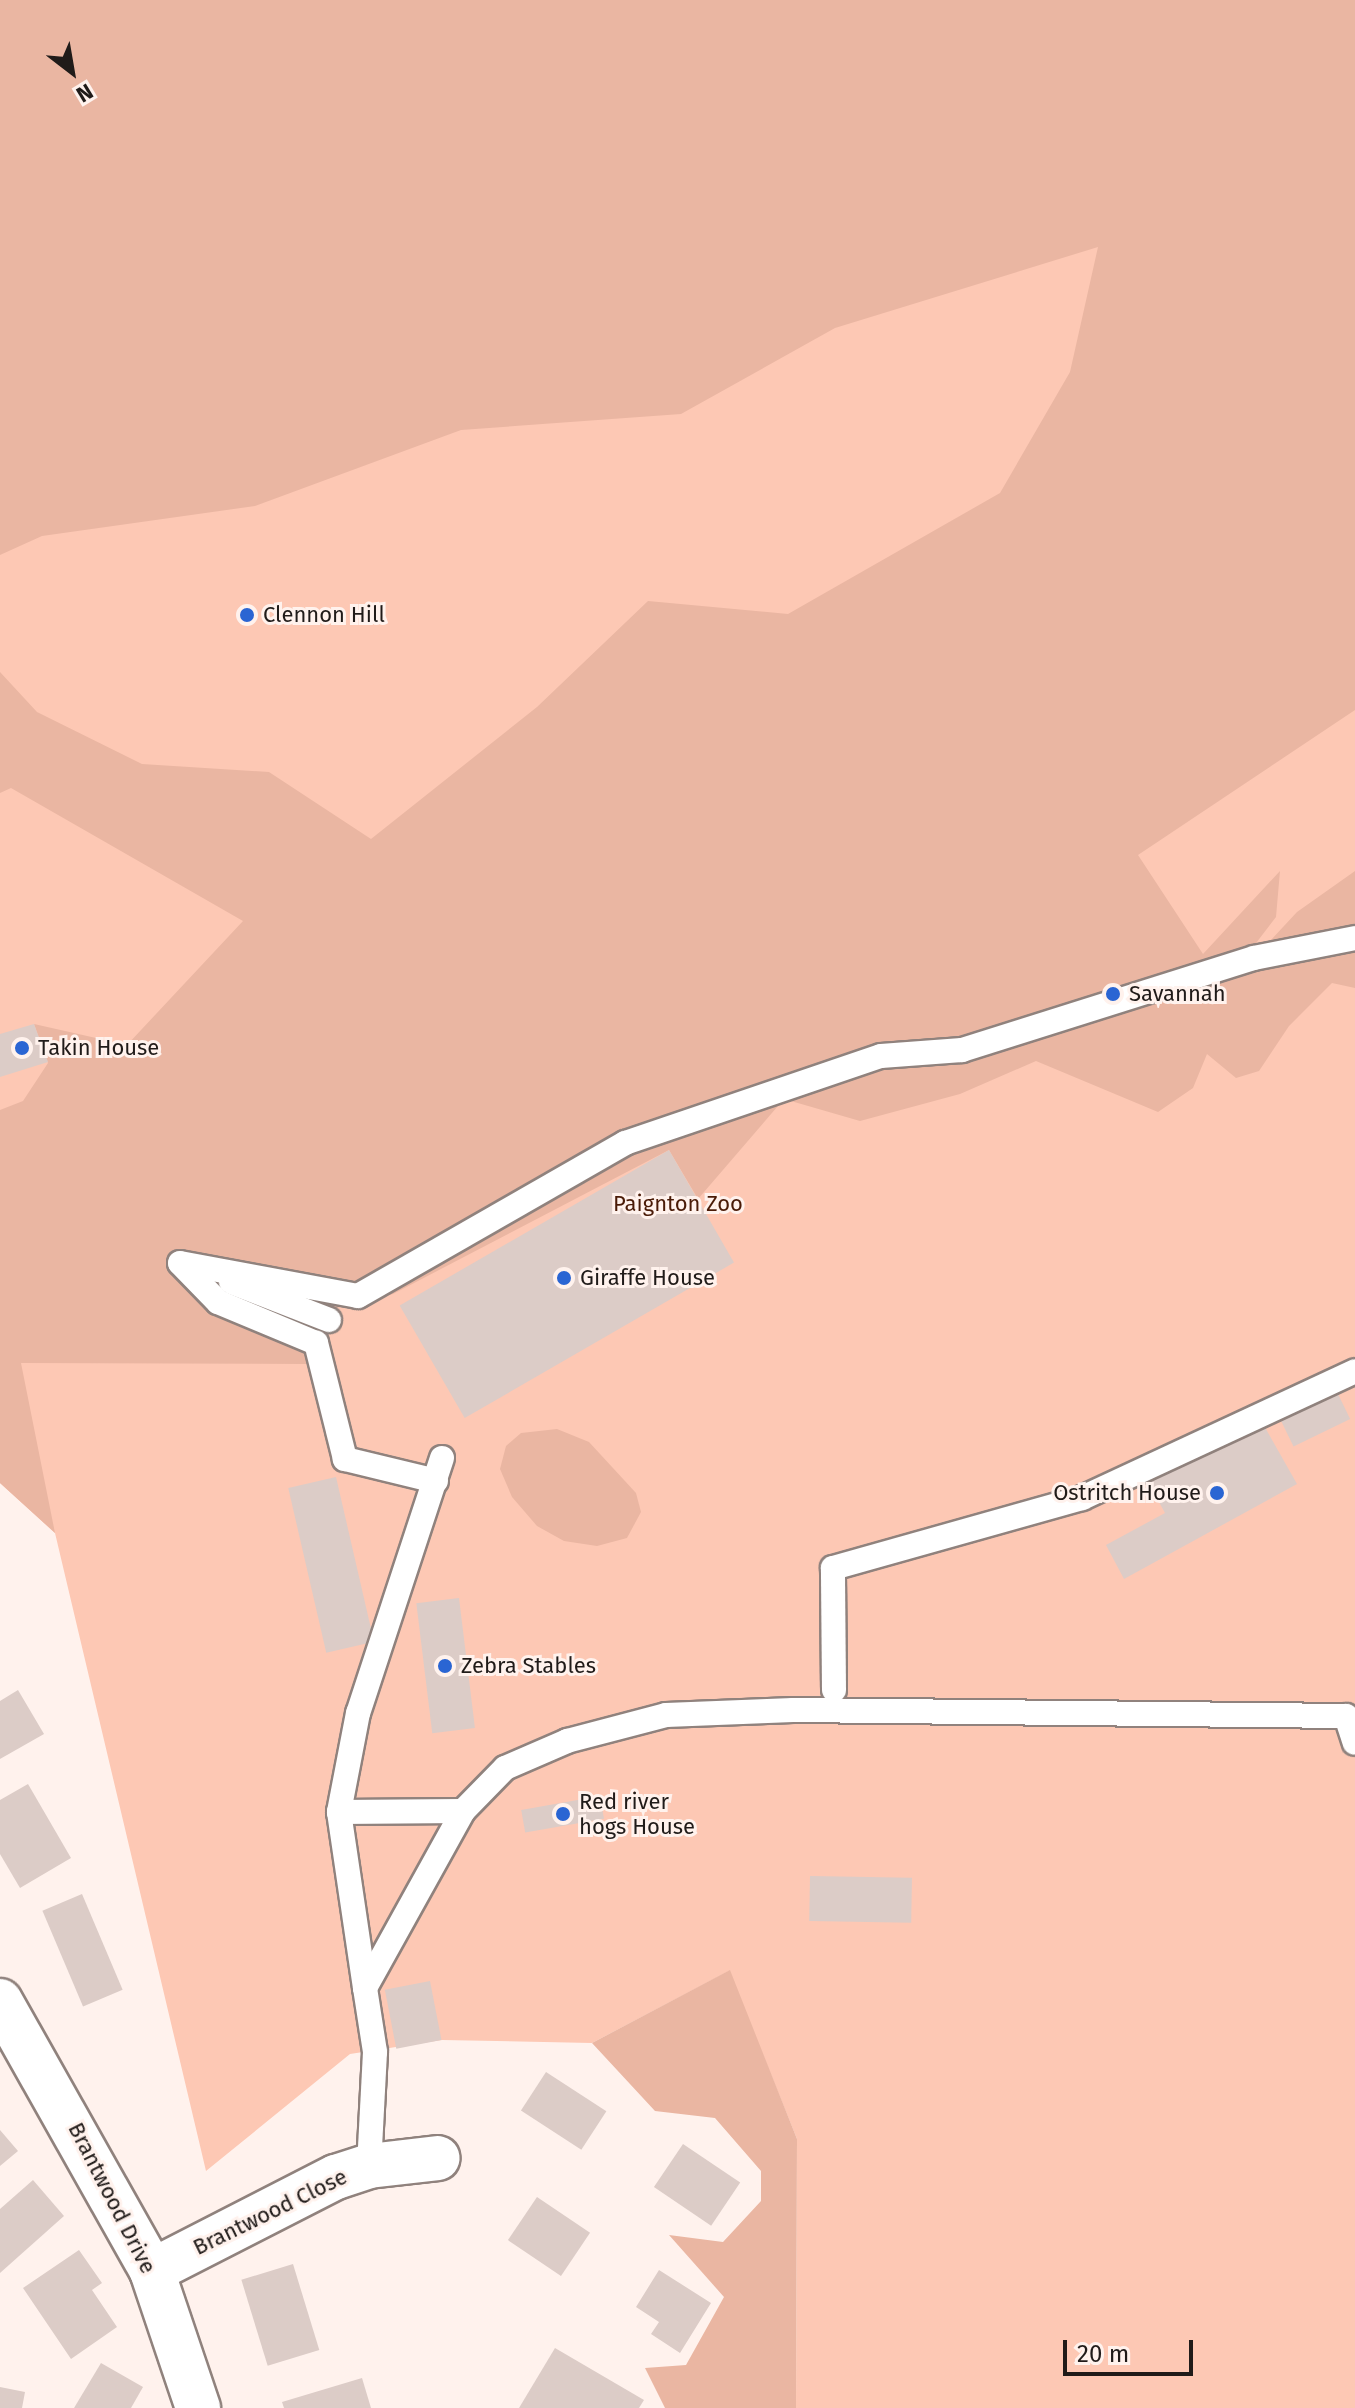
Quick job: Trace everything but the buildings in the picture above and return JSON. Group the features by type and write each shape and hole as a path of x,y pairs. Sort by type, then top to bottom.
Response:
{"street":[{"name":"Brantwood Drive","path":"0,2001 152,2271 198,2408"},
{"name":"Brantwood Close","path":"152,2271 261,2211 369,2166 438,2158"}],"lane":[{"path":"180,1263 358,1296 625,1143 881,1056 962,1050 1254,958 1355,938"},
{"path":"180,1263 329,1320"},
{"path":"180,1263 218,1302 316,1343 345,1459 439,1470 358,1713 339,1812 375,2052 369,2166"},
{"path":"834,1690 833,1568 1082,1498 1355,1371"},
{"path":"365,1988 463,1811 505,1768 567,1741 666,1715 793,1710 1350,1714 1355,1743"},
{"path":"339,1812 463,1811"}],"green space":[{"name":"Paignton Zoo","path":"1355,0 1355,2408 796,2408 797,2139 729,1971 592,2043 442,2040 350,2054 206,2171 55,1533 0,1483 0,502"}],"shaded area":[{"path":"0,0 1355,0 1355,710 1138,855 1203,954 1280,871 1276,917 1243,960 1254,958 1297,912 1355,871 1355,988 1332,983 1289,1026 1259,1071 1236,1078 1207,1054 1193,1088 1158,1112 1036,1061 960,1094 860,1121 784,1099 698,1199 669,1150 393,1294 336,1308 306,1364 21,1363 55,1533 0,1483 0,1110 23,1101 48,1063 34,1024 127,1045 243,921 11,788 0,793 0,672 37,712 142,764 269,772 371,839 537,707 648,601 788,614 1000,493 1070,372 1098,247 835,328 681,414 461,430 255,506 42,536 0,555"},
{"path":"557,1429 589,1442 636,1493 641,1512 627,1538 597,1546 564,1541 537,1526 512,1497 500,1469 506,1446 521,1433"},
{"path":"730,1970 797,2139 796,2408 665,2408 645,2368 686,2365 724,2297 669,2235 723,2242 761,2201 761,2171 715,2118 655,2111 592,2043"}],"place":[{"name":"Clennon Hill","path":"247,615"},
{"name":"Savannah","path":"1113,994"},
{"name":"Takin House","path":"22,1048"},
{"name":"Giraffe House","path":"564,1278"},
{"name":"Ostritch House","path":"1217,1493"},
{"name":"Zebra Stables","path":"445,1666"},
{"name":"Red river hogs House","path":"563,1814"}]}
